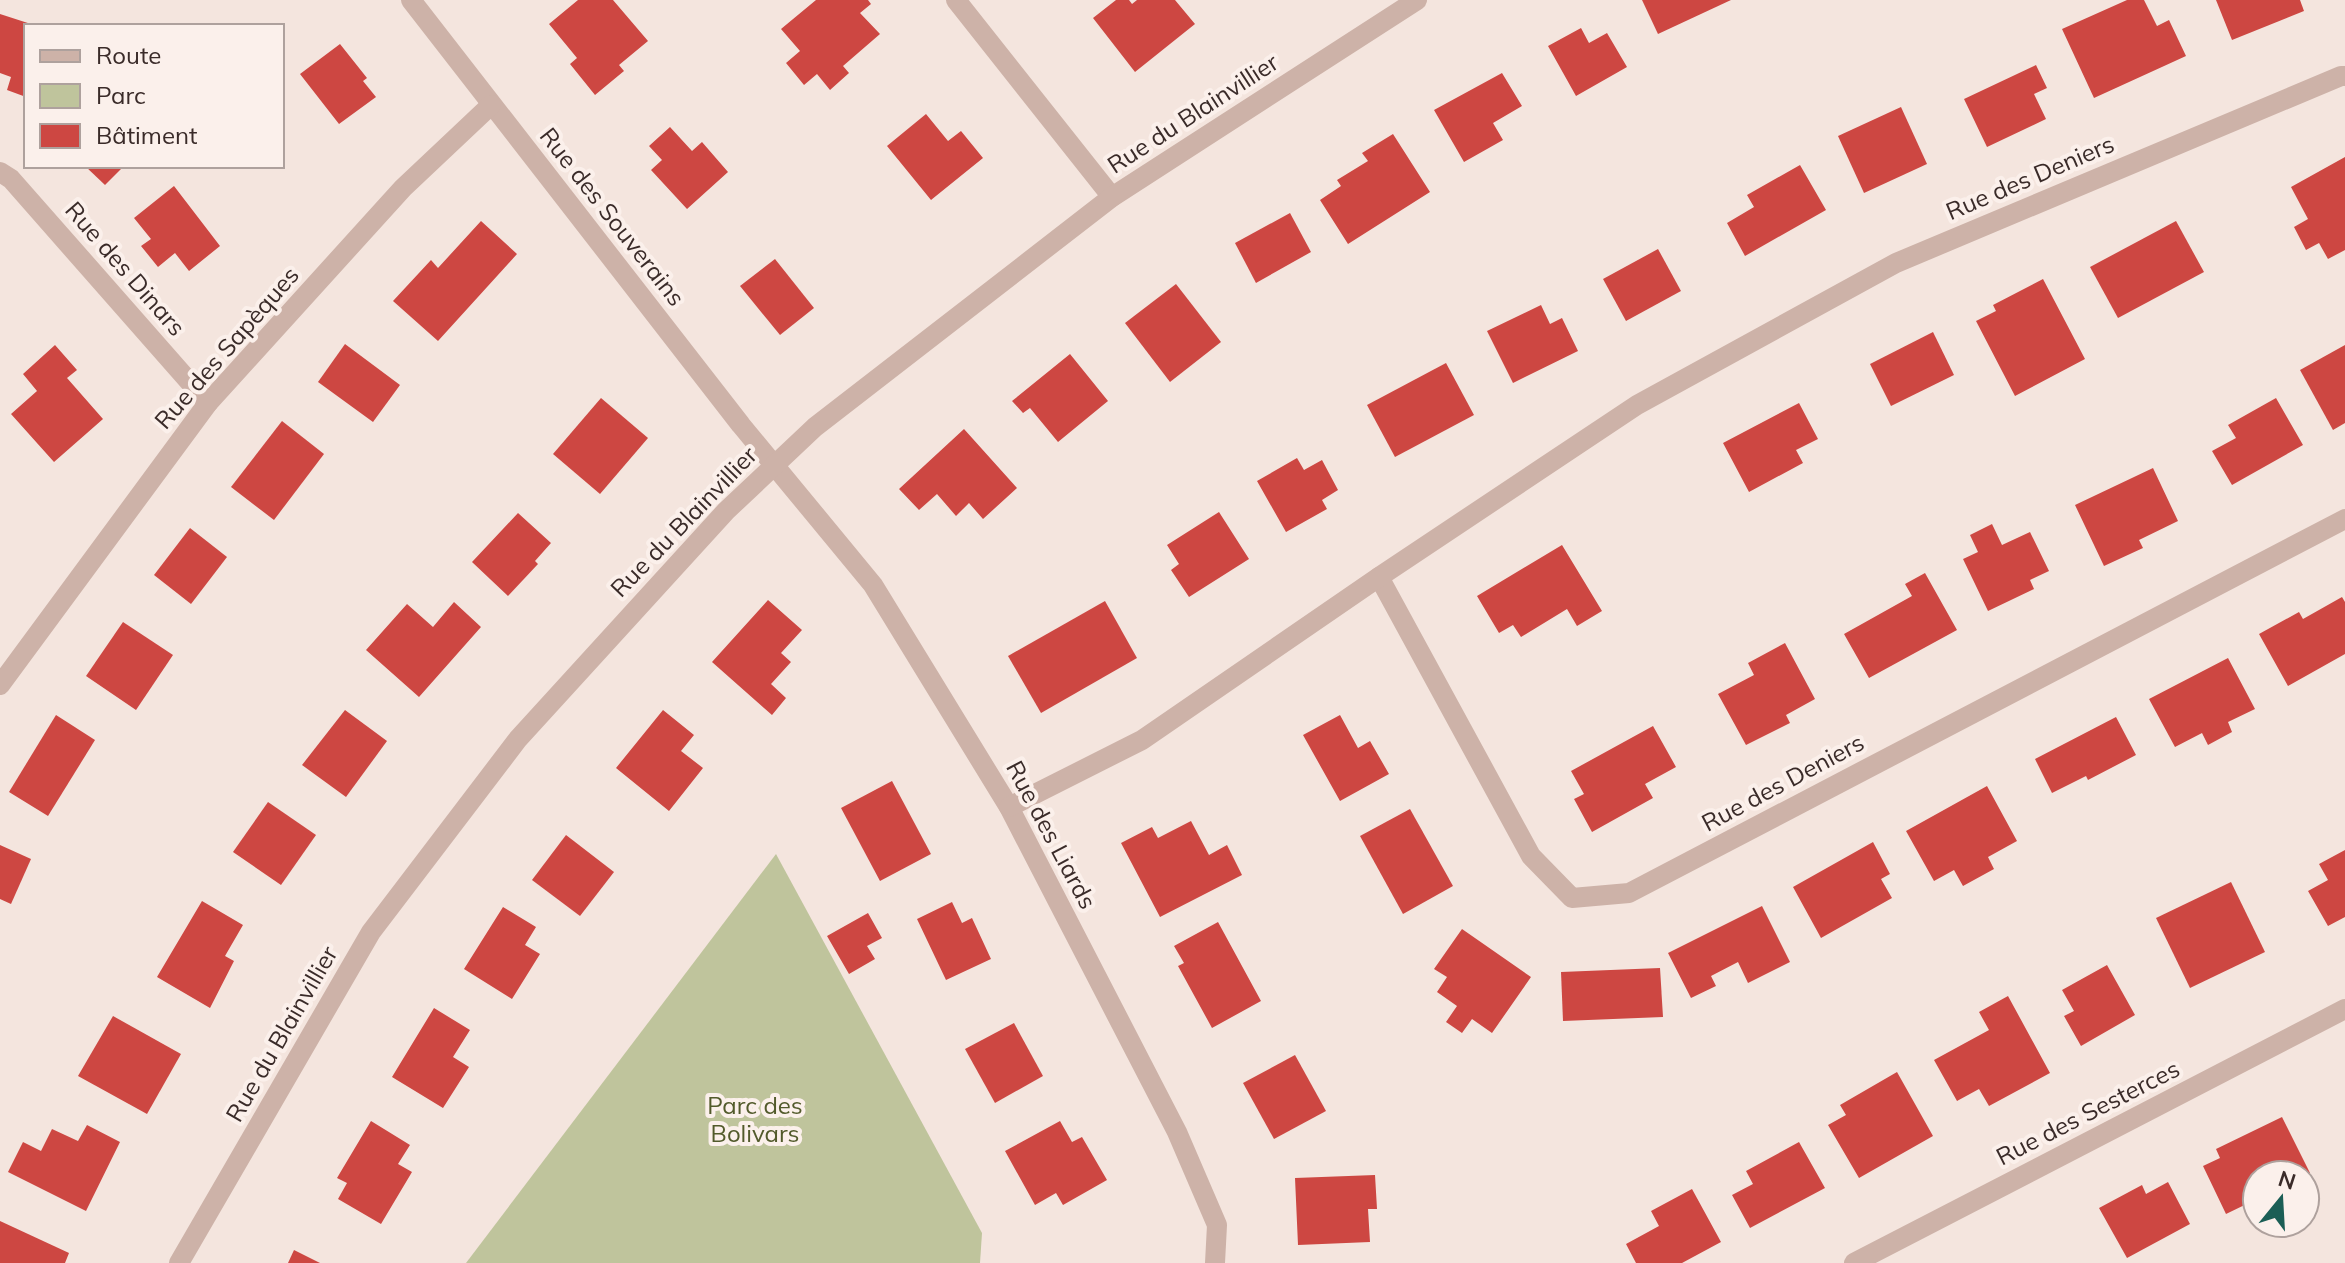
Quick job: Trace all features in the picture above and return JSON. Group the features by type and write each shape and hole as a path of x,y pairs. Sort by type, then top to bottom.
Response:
{"street":[{"name":"Rue des Souverains","path":"411,0 774,465"},
{"path":"956,0 1112,197"},
{"name":"Rue du Blainvillier","path":"179,1263 371,932 518,739 726,511 815,427 1112,197 1417,0"},
{"name":"Rue des Deniers","path":"1009,807 1142,740 1637,405 1896,263 2345,76"},
{"name":"Rue des Sapèques","path":"0,685 208,403 403,188 491,105"},
{"name":"Rue des Dinars","path":"0,172 11,179 208,403"},
{"name":"Rue des Liards","path":"774,465 873,585 1009,807 1177,1132 1217,1225 1215,1263"},
{"name":"Rue des Deniers","path":"1379,577 1531,856 1572,898 1629,893 2345,519"},
{"name":"Rue des Sesterces","path":"1854,1263 2345,1009"}],"green space":[{"name":"Parc des Bolivars","path":"776,854 982,1233 980,1263 466,1263"}],"building":[{"path":"578,0 613,0 648,41 619,65 624,71 595,95 570,64 577,58 549,24"},
{"path":"816,0 868,0 871,4 860,13 880,34 843,66 849,73 830,90 817,74 804,85 786,63 800,51 781,29"},
{"path":"1116,0 1129,0 1132,4 1137,0 1175,0 1195,24 1135,72 1093,18"},
{"path":"1642,0 1731,0 1658,34"},
{"path":"2127,0 2144,0 2157,26 2169,20 2186,56 2094,98 2062,29"},
{"path":"2216,0 2300,0 2304,11 2232,40"},
{"path":"0,14 31,24 24,24 24,96 7,90 11,77 0,73"},
{"path":"1581,28 1589,43 1607,33 1627,67 1576,96 1548,46"},
{"path":"340,44 367,78 363,81 376,97 339,124 300,74"},
{"path":"2036,65 2047,88 2034,94 2046,119 1987,147 1964,99"},
{"path":"1502,73 1522,106 1493,123 1503,140 1464,162 1434,110"},
{"path":"1901,107 1927,164 1864,193 1838,136"},
{"path":"926,114 948,141 961,131 983,158 931,200 887,146"},
{"path":"670,127 692,151 702,142 728,172 687,209 651,170 662,160 649,146"},
{"path":"1393,134 1430,192 1348,244 1320,200 1341,186 1337,180 1368,161 1362,153"},
{"path":"2345,157 2345,250 2328,259 2319,243 2306,250 2294,227 2308,219 2291,187"},
{"path":"1800,165 1826,210 1745,256 1727,223 1754,207 1747,195"},
{"path":"87,168 122,168 105,185"},
{"path":"174,186 220,246 189,271 175,253 158,267 141,246 151,239 134,218"},
{"path":"1290,213 1311,252 1256,283 1235,243"},
{"path":"481,221 517,254 438,341 393,301 431,260 438,268"},
{"path":"2176,221 2204,272 2118,318 2090,267"},
{"path":"1658,249 1681,291 1626,321 1603,279"},
{"path":"775,259 814,308 780,335 740,286"},
{"path":"2043,279 2085,359 2015,396 1976,321 1996,311 1993,305"},
{"path":"1176,284 1221,342 1170,382 1125,323"},
{"path":"1541,305 1550,324 1562,318 1578,351 1513,383 1487,331"},
{"path":"1933,332 1954,375 1891,406 1870,364"},
{"path":"345,344 400,385 373,422 318,382"},
{"path":"55,345 77,370 67,378 103,419 54,462 11,414 37,391 23,374"},
{"path":"2345,345 2345,423 2333,430 2300,370"},
{"path":"1070,354 1108,401 1058,442 1030,408 1023,413 1012,401"},
{"path":"1446,363 1474,415 1395,457 1367,405"},
{"path":"601,398 648,438 600,494 553,454"},
{"path":"2276,398 2303,445 2232,485 2212,451 2236,438 2228,425"},
{"path":"1799,403 1818,439 1796,450 1803,463 1749,492 1723,443"},
{"path":"282,421 324,454 274,520 231,487"},
{"path":"964,429 1017,488 983,519 969,503 956,516 937,494 919,510 899,489"},
{"path":"1297,458 1304,470 1322,460 1338,490 1322,500 1327,509 1286,532 1257,481"},
{"path":"2153,468 2178,521 2139,540 2143,548 2104,566 2075,505"},
{"path":"1219,512 1249,559 1189,597 1171,570 1179,564 1167,545"},
{"path":"518,513 551,543 535,561 538,564 508,596 472,562"},
{"path":"1992,524 2002,545 2030,532 2049,571 2030,580 2034,589 1988,611 1963,559 1978,552 1970,535"},
{"path":"190,528 227,557 191,604 154,575"},
{"path":"1562,545 1602,611 1577,626 1567,609 1521,637 1513,625 1499,633 1477,596"},
{"path":"1925,573 1957,630 1869,678 1844,634 1912,596 1905,584"},
{"path":"2342,597 2345,602 2345,654 2288,686 2259,634 2299,612 2303,619"},
{"path":"768,600 802,630 781,653 791,662 771,684 786,698 772,715 712,662"},
{"path":"1105,601 1137,658 1041,713 1008,656"},
{"path":"454,602 481,627 419,697 366,650 407,604 433,627"},
{"path":"123,622 173,655 136,710 86,676"},
{"path":"1785,643 1815,699 1786,715 1790,723 1746,745 1718,694 1754,675 1748,663"},
{"path":"2228,658 2255,709 2228,722 2232,732 2208,745 2202,733 2175,747 2149,699"},
{"path":"345,710 387,741 346,797 302,765"},
{"path":"663,710 694,735 681,751 703,768 669,811 616,768"},
{"path":"56,715 95,740 48,816 9,792"},
{"path":"1340,715 1358,748 1370,741 1389,774 1340,801 1303,735"},
{"path":"2116,717 2136,755 2088,780 2086,776 2052,793 2035,759"},
{"path":"1653,726 1676,767 1645,784 1653,798 1592,832 1574,799 1584,794 1571,771"},
{"path":"892,781 931,854 880,881 841,808"},
{"path":"1987,786 2017,841 1988,857 1994,869 1963,886 1954,870 1934,881 1906,831"},
{"path":"268,802 316,835 281,885 233,852"},
{"path":"1410,809 1453,886 1403,914 1360,836"},
{"path":"1191,821 1209,855 1227,845 1242,875 1160,917 1121,843 1152,827 1158,838"},
{"path":"566,835 614,872 580,916 532,880"},
{"path":"1873,842 1890,874 1881,879 1892,898 1821,938 1793,887"},
{"path":"0,845 31,859 11,904 0,899"},
{"path":"2345,850 2345,917 2328,926 2308,891 2328,880 2319,864"},
{"path":"2231,882 2265,952 2190,988 2156,918"},
{"path":"202,901 243,925 225,956 234,961 210,1008 157,977"},
{"path":"952,902 962,923 972,918 991,959 946,980 917,919"},
{"path":"1762,906 1790,962 1748,983 1738,962 1711,976 1716,986 1691,998 1668,953"},
{"path":"503,907 536,927 525,945 540,954 512,999 464,969"},
{"path":"868,913 882,938 867,946 875,959 849,974 827,936"},
{"path":"1218,922 1261,1001 1212,1028 1178,966 1184,963 1174,946"},
{"path":"1462,929 1531,977 1492,1033 1472,1019 1462,1033 1446,1022 1457,1006 1437,992 1447,977 1434,969"},
{"path":"2107,965 2135,1015 2081,1046 2064,1016 2074,1011 2062,990"},
{"path":"1660,968 1663,1017 1563,1021 1561,972"},
{"path":"2008,996 2050,1073 1989,1106 1979,1089 1957,1101 1934,1060 1989,1030 1979,1012"},
{"path":"434,1008 470,1030 453,1057 469,1067 443,1108 392,1077"},
{"path":"113,1016 181,1054 147,1114 78,1076"},
{"path":"1014,1023 1043,1076 995,1103 965,1049"},
{"path":"1295,1055 1326,1111 1274,1139 1243,1083"},
{"path":"1897,1072 1933,1136 1859,1178 1828,1125 1846,1115 1840,1105"},
{"path":"2282,1117 2303,1159 2241,1159 2241,1207 2226,1214 2203,1166 2220,1158 2216,1149"},
{"path":"371,1121 410,1145 398,1164 412,1172 381,1224 338,1199 347,1183 337,1178"},
{"path":"1060,1121 1072,1142 1082,1137 1107,1180 1063,1205 1056,1193 1035,1205 1005,1151"},
{"path":"87,1125 120,1142 86,1211 8,1172 23,1142 41,1151 52,1129 78,1141"},
{"path":"1799,1142 1825,1188 1750,1228 1732,1195 1753,1184 1746,1171"},
{"path":"1375,1175 1377,1209 1368,1209 1370,1242 1298,1245 1295,1178"},
{"path":"2168,1182 2190,1224 2127,1258 2099,1208 2142,1185 2146,1194"},
{"path":"1692,1189 1721,1242 1682,1263 1636,1263 1626,1244 1659,1226 1651,1211"},
{"path":"0,1221 69,1253 65,1263 0,1263"},
{"path":"294,1250 320,1263 288,1263"}]}
